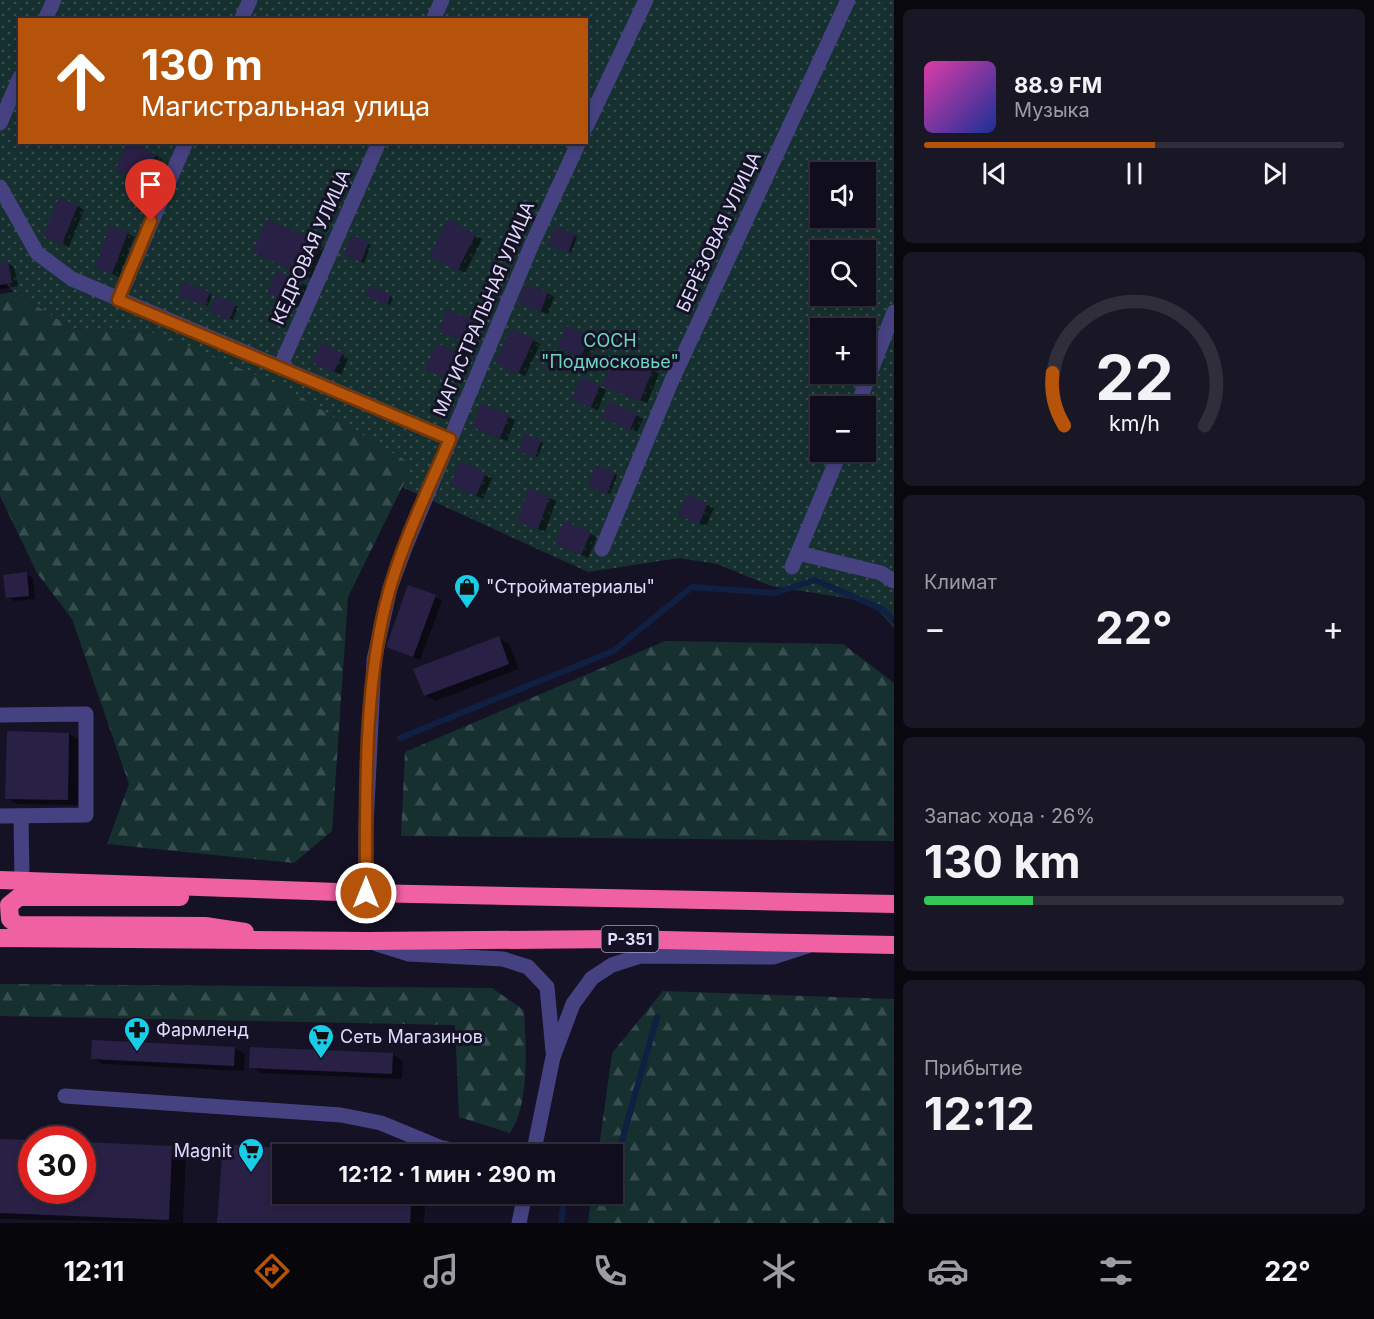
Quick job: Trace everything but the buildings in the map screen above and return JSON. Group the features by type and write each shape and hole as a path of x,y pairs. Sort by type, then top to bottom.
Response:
{"highway":[{"path":"0,880 366,893 894,904"},
{"path":"216,887 189,897 18,897 9,905 10,919 17,925 205,926 318,941"},
{"name":"Р-351","path":"0,938 367,942 618,939 894,945"}],"street":[{"path":"46,18 54,0"},
{"path":"242,18 250,0"},
{"path":"434,18 442,0"},
{"path":"588,123 646,0"},
{"name":"БЕРЁЗОВАЯ УЛИЦА","path":"602,549 672,380 848,0"},
{"path":"0,123 18,82"},
{"path":"118,300 185,144"},
{"name":"КЕДРОВАЯ УЛИЦА","path":"280,367 378,144"},
{"name":"МАГИСТРАЛЬНАЯ УЛИЦА","path":"366,893 366,827 374,660 390,588 427,493 532,244 578,144"},
{"path":"0,188 37,253 72,279 450,439"},
{"path":"861,396 894,312"},
{"path":"836,462 795,560 881,573 894,580"},
{"path":"0,715 86,714 86,815 0,816"},
{"path":"21,816 22,880"},
{"path":"367,942 409,954 503,959 528,967 547,987 553,1057"},
{"path":"535,1144 553,1057 573,1004 592,978 612,965 640,956 773,957 815,943"},
{"path":"65,1096 341,1115 381,1124 431,1144"},
{"path":"519,1223 523,1204"}],"green space":[{"name":"СОСН \"Подмосковье\"","path":"0,0 894,0 894,628 871,602 771,586 717,564 679,558 588,572 402,487 412,465 155,333 72,328 14,292 0,279"},
{"path":"14,292 72,328 155,333 282,386 413,465 348,597 332,831 294,863 107,844 129,784 72,619 37,573 0,496 0,294"},
{"path":"665,641 843,644 894,683 894,841 401,836 405,752"},
{"path":"0,984 492,988 524,1010 525,1074 521,1107 510,1133 459,1117 455,1025 0,1016"},
{"path":"663,991 894,999 894,1223 588,1223 591,1204 623,1204 623,1144 600,1144 612,1053"}],"waterway":[{"path":"400,738 613,651 692,587 775,593 815,580 884,610 894,621"},
{"path":"621,1144 657,1017"},
{"path":"561,1223 564,1204"}],"place":[{"name":"\"Стройматериалы\"","path":"467,610"},
{"name":"Фармленд","path":"137,1053"},
{"name":"Сеть Магазинов","path":"321,1060"},
{"name":"Magnit","path":"251,1174"}],"route":[{"path":"151,221 118,300 450,439 405,545 390,588 374,660 366,827 366,893"}]}
